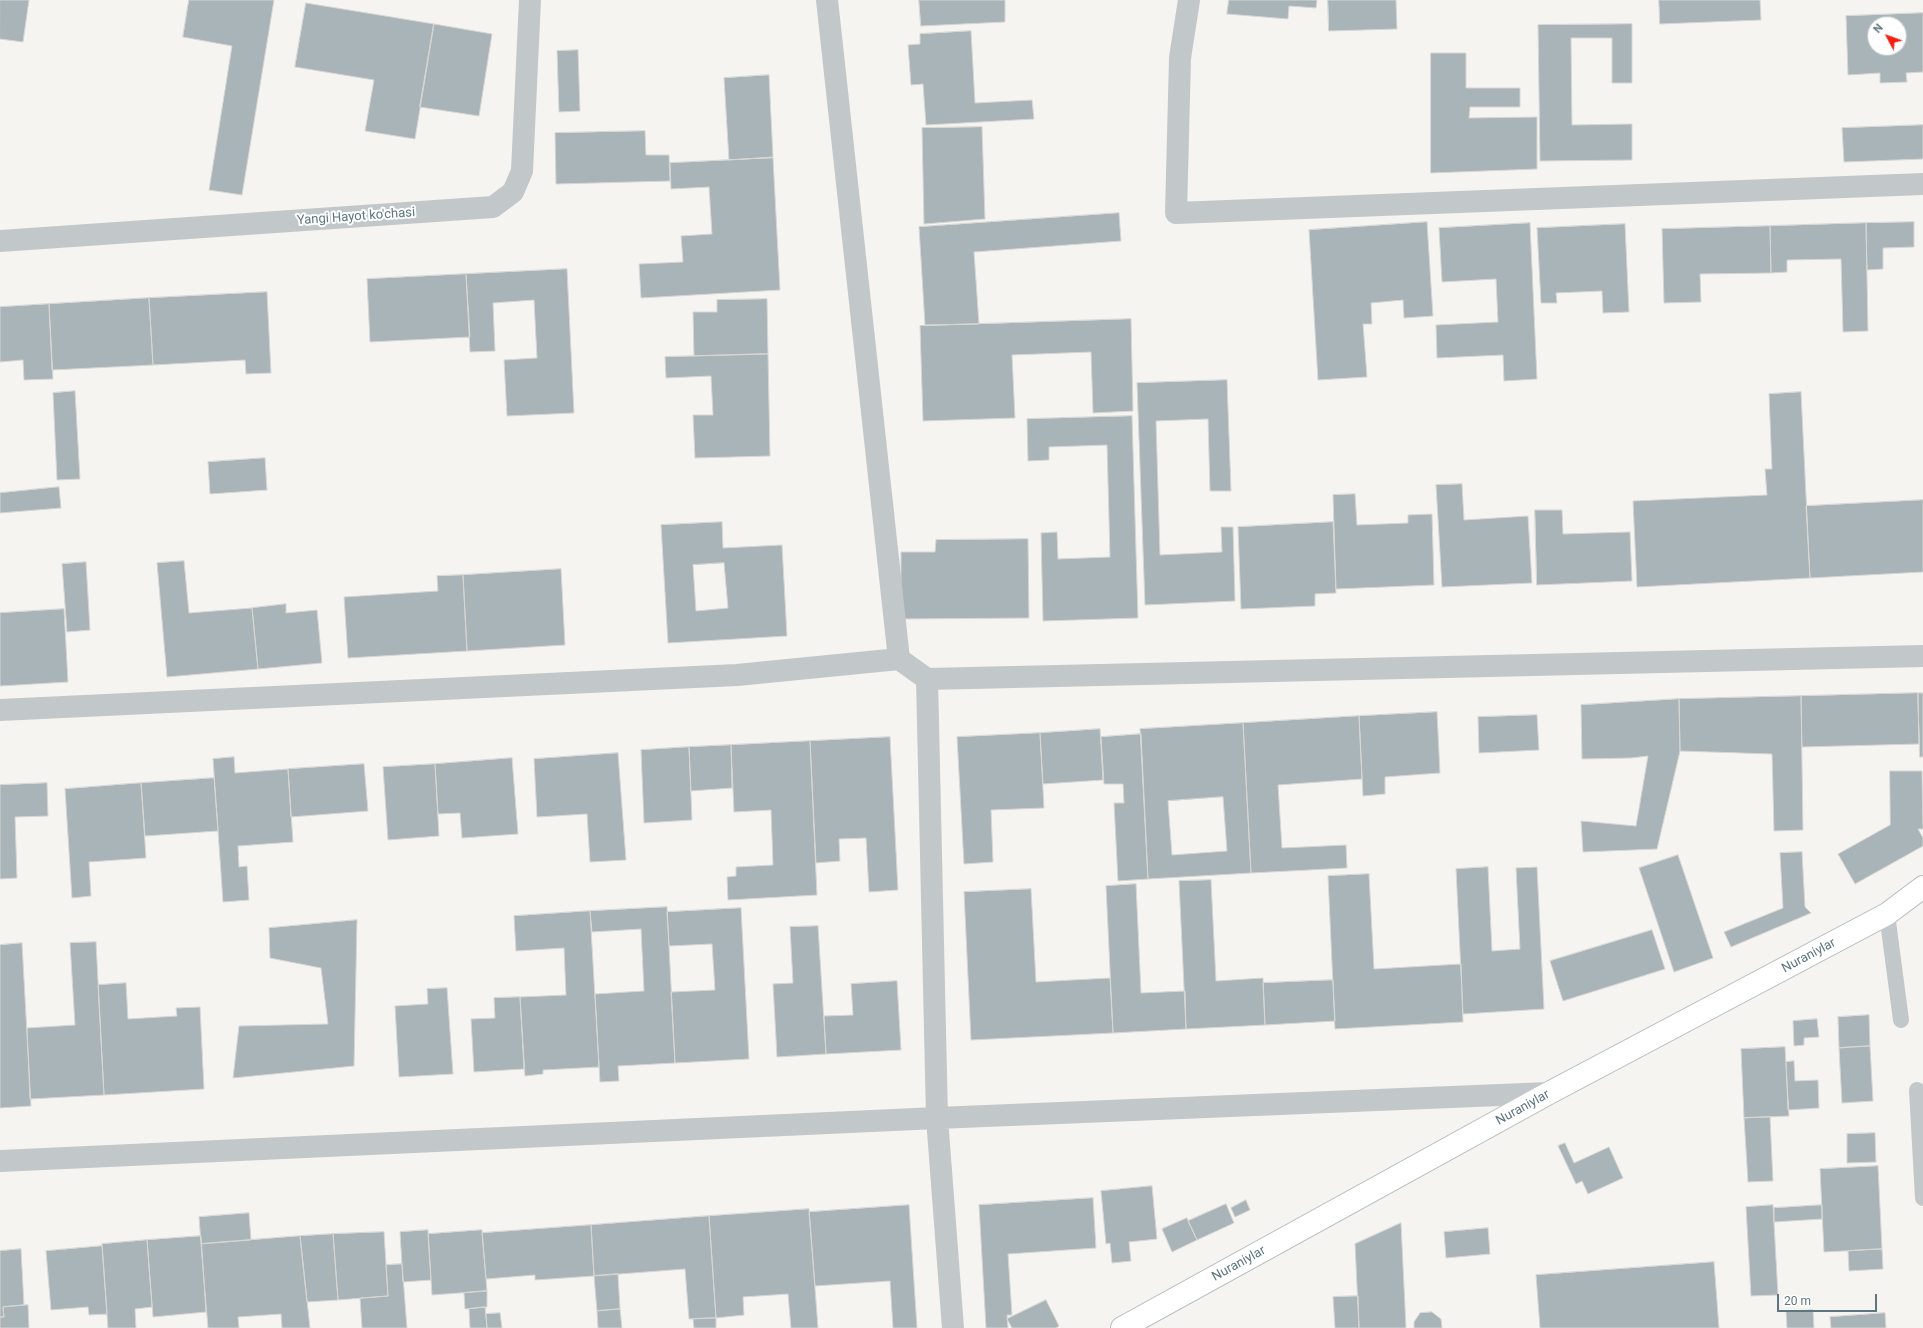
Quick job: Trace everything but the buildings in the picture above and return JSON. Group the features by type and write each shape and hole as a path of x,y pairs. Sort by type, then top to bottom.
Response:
{"main road":[{"name":"Nuraniylar","path":"1122,1328 1549,1093 1887,914 1923,887"}],"street":[{"name":"Yangi Hayot ko'chasi","path":"0,241 493,207 513,192 522,171 530,0"},
{"path":"827,0 899,659"},
{"path":"1189,0 1180,58 1176,213 1923,184"},
{"path":"0,710 737,675 899,659 927,679 1923,656"},
{"path":"927,679 937,1118 953,1328"},
{"path":"0,1161 937,1118 1549,1093"}],"lane":[{"path":"1887,914 1901,1020"},
{"path":"1917,1090 1923,1198"}]}
